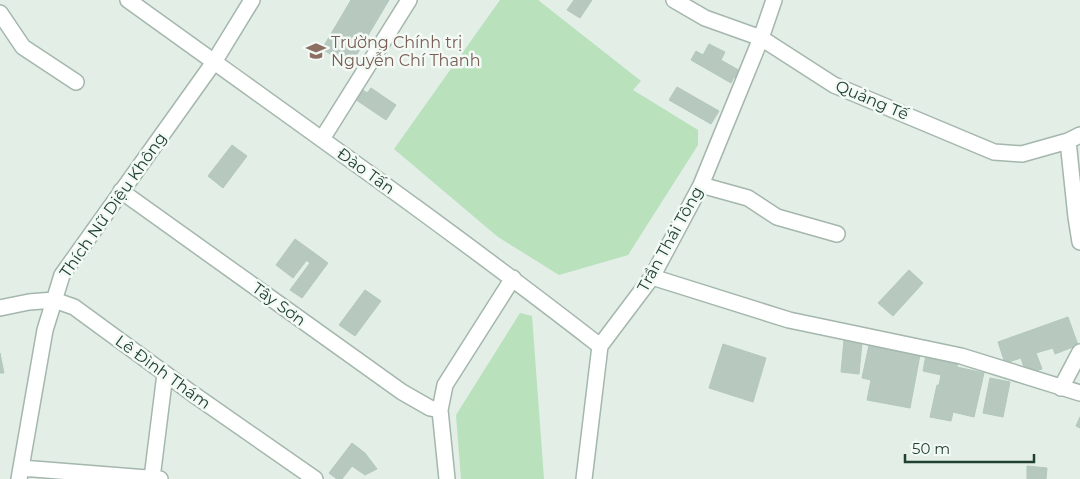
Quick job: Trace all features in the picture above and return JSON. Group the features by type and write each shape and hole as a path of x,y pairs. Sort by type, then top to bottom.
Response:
{"street":[{"name":"Đào Tấn","path":"128,0 322,138 513,278 600,346"},
{"name":"Thích Nữ Diệu Không","path":"20,473 45,330 62,275 214,62 252,0"},
{"path":"322,138 409,0"},
{"name":"Quảng Tế","path":"674,0 705,18 762,38 834,85 994,152 1022,154 1074,138"},
{"name":"Trần Thái Tông","path":"600,346 652,277 701,185 762,38 774,0"},
{"path":"0,13 23,47 76,82"},
{"path":"1074,138 1076,217 1080,242"},
{"path":"701,185 748,198 777,217 837,234"},
{"name":"Tây Sơn","path":"121,191 402,392 430,408 440,410"},
{"path":"652,277 789,320 961,356 1080,393"},
{"path":"447,479 440,410 445,385 513,278"},
{"name":"Lê Đình Thám","path":"0,308 29,302 54,300 74,307 165,374 315,479"},
{"path":"584,479 600,346"},
{"path":"1061,388 1080,352"},
{"path":"152,478 165,374"},
{"path":"20,473 160,479"}],"green space":[{"path":"500,0 538,0 641,81 633,90 698,130 698,145 628,255 559,275 498,237 394,149"},
{"path":"520,313 532,316 544,479 461,479 456,415"}],"building":[{"path":"351,0 389,0 350,66 322,49"},
{"path":"574,0 592,0 580,18 567,10"},
{"path":"709,44 725,52 721,60 742,72 738,79 734,77 731,83 691,60 696,51 703,55"},
{"path":"359,87 367,93 371,88 396,105 386,120 352,97"},
{"path":"677,87 719,111 711,124 669,100"},
{"path":"232,145 247,156 223,188 208,176"},
{"path":"295,239 313,252 293,278 276,265"},
{"path":"313,252 328,263 302,298 290,290 310,263 306,260"},
{"path":"909,270 923,283 893,316 878,303"},
{"path":"365,290 381,301 355,336 339,325"},
{"path":"1068,317 1078,345 1055,354 1053,348 1036,353 1042,369 1026,374 1021,358 1005,363 998,342"},
{"path":"844,340 862,342 859,374 841,372"},
{"path":"723,344 766,358 753,402 709,388"},
{"path":"869,345 920,355 910,408 867,400 871,380 862,378"},
{"path":"0,353 4,373 0,373"},
{"path":"926,355 958,362 957,367 984,373 974,417 953,412 951,421 930,417 941,375 923,371"},
{"path":"990,378 1010,382 1003,417 983,413"},
{"path":"1080,417 1080,428 1076,426"},
{"path":"352,443 365,453 377,469 365,475 352,466 342,479 337,479 329,473"},
{"path":"1027,466 1047,468 1046,479 1027,479"}],"place":[{"name":"Trường Chính trị Nguyễn Chí Thanh","path":"316,51"}]}
